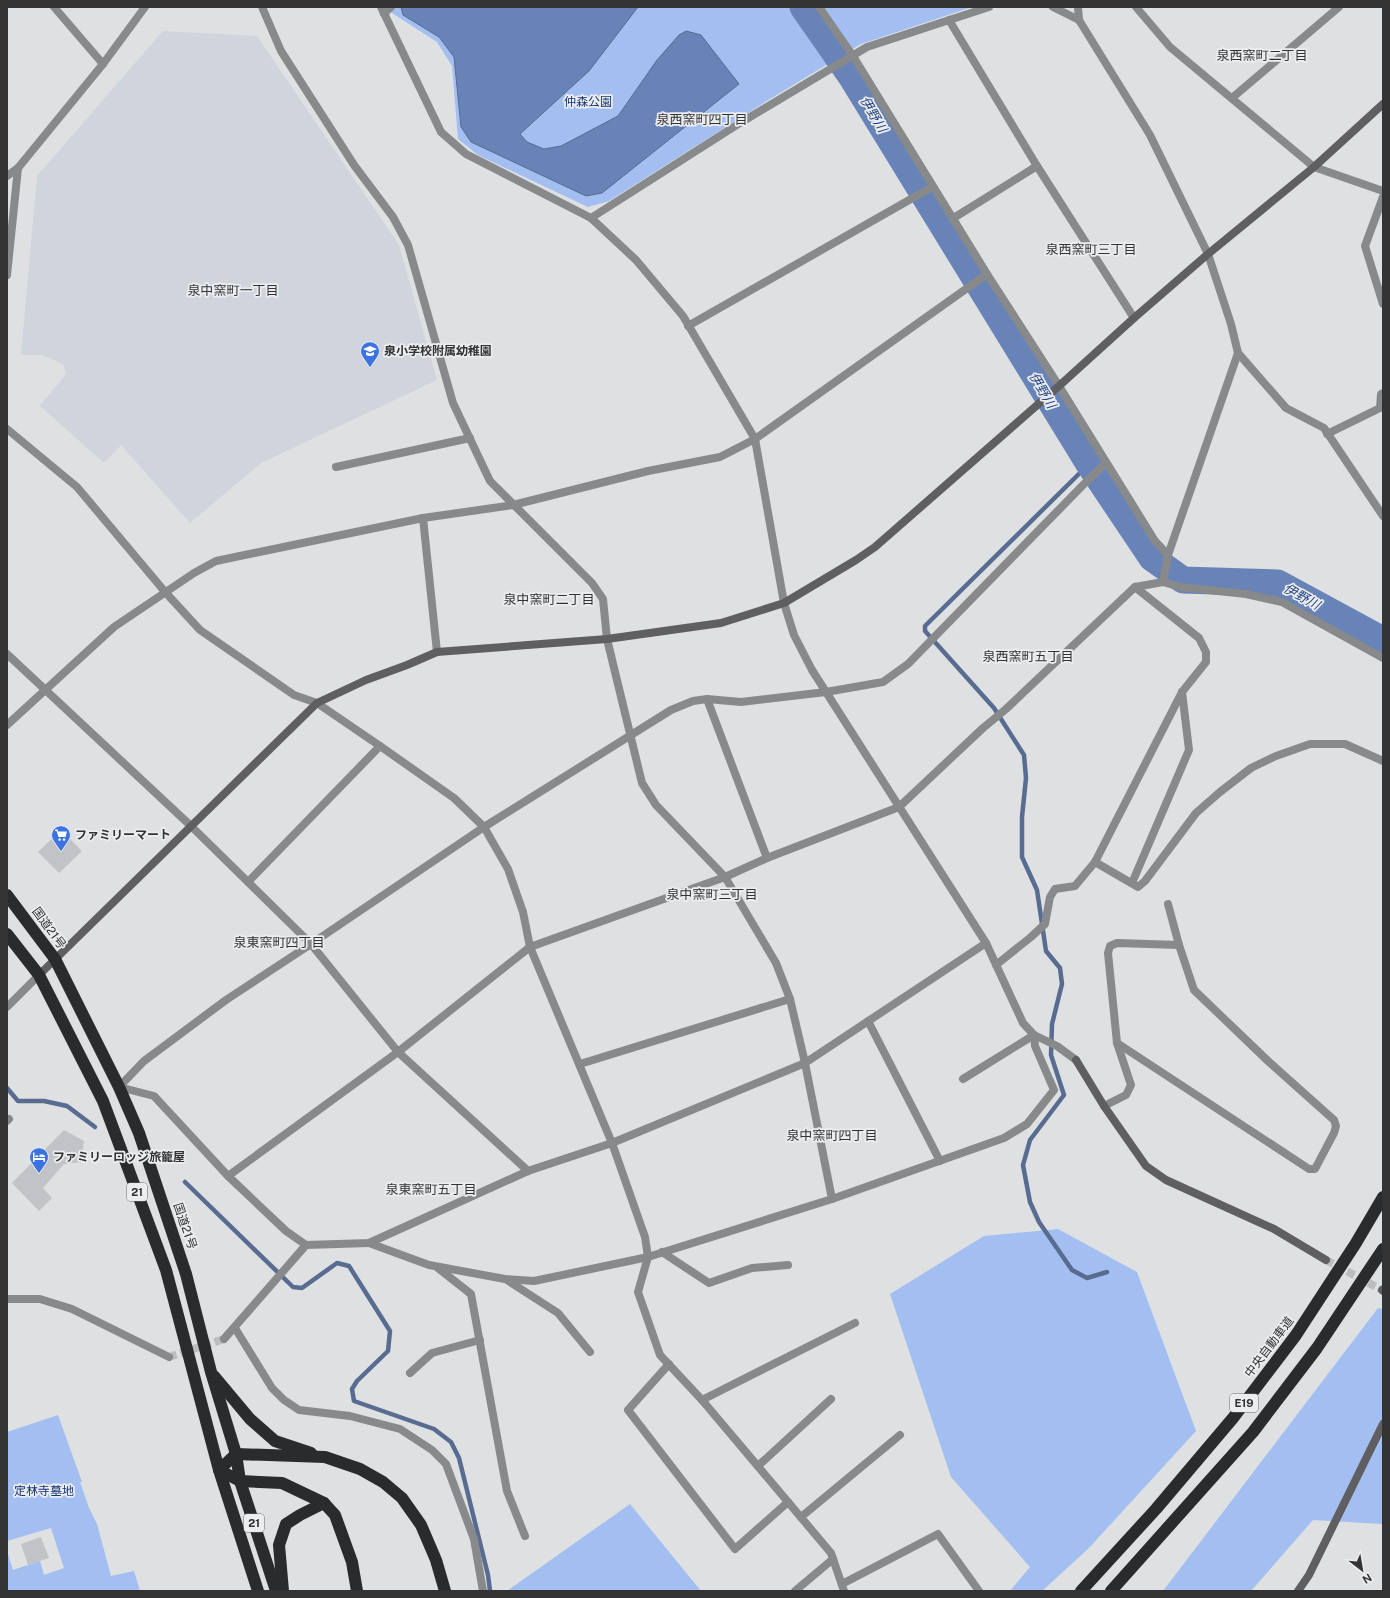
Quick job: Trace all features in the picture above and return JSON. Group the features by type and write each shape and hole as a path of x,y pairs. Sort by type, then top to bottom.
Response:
{"highway":[{"name":"国道21号","path":"7,895 55,959 119,1086 139,1133 186,1274 211,1372 236,1454 240,1481 276,1591"},
{"name":"21","path":"7,934 39,975 103,1100 166,1270 219,1470 258,1591"},
{"name":"中央自動車道","path":"1080,1591 1092,1580 1156,1509 1233,1418 1296,1335 1356,1243 1383,1197"},
{"name":"E19","path":"1111,1591 1253,1432 1317,1348 1383,1249"},
{"path":"211,1372 250,1419 275,1441 360,1469 383,1482 402,1498 421,1525 436,1560 445,1591"},
{"path":"325,1458 236,1454 219,1470 240,1481 282,1483 324,1503 335,1515 352,1562 357,1591"},
{"path":"283,1591 279,1545 286,1524 324,1503"},
{"path":"1120,1591 1173,1523"}],"street":[{"path":"54,7 103,64"},
{"path":"7,176 18,168 103,64 145,7"},
{"path":"262,7 281,51 354,166 393,217 408,245 454,403 490,481 592,583 603,599 607,639 642,783 656,805 725,877 776,963 790,999 805,1063 832,1199"},
{"path":"391,7 383,11 441,132 466,154 591,218 636,260 683,316 755,439 784,603 794,635 826,692 986,943 1023,1023 1034,1035 1057,1046 1076,1060 1104,1106 1146,1166 1166,1180 1274,1229 1326,1260"},
{"path":"819,7 853,56 986,274 1059,386 1155,541 1168,555"},
{"path":"591,218 740,123 867,48 989,7"},
{"path":"1053,7 1079,20"},
{"path":"1078,7 1079,20 1150,135 1208,254 1231,324 1238,353 1286,408 1324,428 1383,516"},
{"path":"1136,7 1170,47 1314,167 1383,191"},
{"path":"1232,98 1339,7"},
{"path":"948,20 1037,166 1134,318"},
{"path":"7,1007 317,703 366,680 437,652 607,639 720,623 784,603 856,560 875,547 1059,386 1134,318 1208,254 1314,167 1383,104"},
{"path":"952,219 1037,166"},
{"path":"7,275 18,168"},
{"path":"688,326 932,186"},
{"path":"1383,197 1365,246 1383,304"},
{"path":"7,725 114,627 194,573 216,561 424,518 513,505 648,471 720,457 755,439 964,292 986,274"},
{"path":"1163,582 1168,555 1238,353"},
{"path":"1327,434 1380,408 1381,394 1383,393"},
{"path":"7,429 78,488 166,593 200,630 294,695 317,703 380,746 454,798 484,827 508,869 523,912 530,947 612,1143 645,1237 648,1257 638,1292 660,1355 702,1400 831,1553 843,1587 938,1534 979,1591"},
{"path":"336,467 470,438"},
{"path":"1034,1035 1035,1046 1054,1090 1027,1124 1004,1138 832,1199 648,1257 534,1281 505,1279 429,1265 368,1243 306,1244 286,1231 228,1176 154,1096 119,1086 144,1061 226,1000 484,827 671,710 692,700 707,699 740,702 826,692 883,682 908,664 1106,463"},
{"path":"424,518 437,652"},
{"path":"228,1176 398,1052 530,947 725,877 767,858 899,807 1136,587 1163,582 1180,587 1246,594 1282,602 1383,658"},
{"path":"996,965 1031,938 1045,924 1050,897 1055,889 1075,886 1095,862 1182,692 1206,662 1206,652 1199,638 1136,587"},
{"path":"7,654 191,826 311,944 398,1052 528,1171"},
{"path":"1132,883 1189,750 1182,692"},
{"path":"707,699 767,858"},
{"path":"1095,862 1138,887 1145,881 1196,813 1220,792 1251,768 1276,756 1310,744 1345,744 1383,761"},
{"path":"248,882 380,746"},
{"path":"1117,1042 1309,1169 1315,1169 1334,1133 1336,1126 1334,1120 1268,1061 1194,990 1178,945 1168,904"},
{"path":"368,1243 528,1171 612,1143 805,1063 986,943"},
{"path":"1104,1106 1126,1095 1131,1085 1117,1042 1108,953 1110,946 1117,943 1178,945"},
{"path":"580,1064 790,999"},
{"path":"868,1021 940,1161"},
{"path":"963,1079 1034,1035"},
{"path":"224,1339 306,1244"},
{"path":"662,1252 709,1283 752,1268 788,1265"},
{"path":"436,1266 471,1294 507,1491 525,1536"},
{"path":"505,1279 558,1313 590,1352"},
{"path":"7,1299 40,1299 72,1309 169,1357"},
{"path":"702,1400 855,1323"},
{"path":"235,1328 272,1388 284,1400 299,1410 350,1416 400,1429 428,1446 446,1464 474,1539 483,1591"},
{"path":"410,1373 432,1353 480,1340"},
{"path":"669,1364 628,1410 735,1549 788,1502"},
{"path":"758,1466 831,1399"},
{"path":"1298,1591 1309,1575 1383,1424"},
{"path":"801,1517 900,1435"},
{"path":"795,1591 833,1559"}],"shaded area":[{"path":"401,7 638,7 589,71 520,134 527,142 544,149 561,146 618,116 657,60 679,35 686,31 701,35 739,84 602,193 586,196 471,142 461,127 454,57 439,37 403,15"},
{"path":"163,31 257,36 399,245 437,380 261,463 190,523 121,445 104,463 40,406 66,374 63,364 42,355 21,355 37,176"}],"green space":[{"name":"仲森公園","path":"389,7 972,7 861,44 770,99 609,201 588,207 478,155 458,139 452,66 437,42 392,13"},
{"path":"1058,1229 1137,1272 1196,1431 1088,1549 1042,1591 1010,1591 1030,1567 951,1477 890,1294 984,1236"},
{"path":"1378,1308 1383,1309 1383,1528 1382,1524 1313,1520 1251,1591 1163,1591"},
{"name":"定林寺墓地","path":"58,1415 82,1482 80,1482 89,1508 97,1524 111,1576 134,1571 140,1591 7,1591 7,1551 13,1570 40,1561 44,1575 64,1568 51,1528 7,1541 7,1432"},
{"path":"630,1504 701,1591 507,1591"}],"building":[{"path":"61,830 82,851 59,873 38,852"},
{"name":"ファミリーロッジ旅籠屋","path":"64,1130 84,1141 81,1162 64,1164 43,1188 52,1198 39,1211 12,1183"},
{"path":"41,1537 49,1558 28,1565 21,1544"}],"waterway":[{"name":"伊野川","path":"803,7 851,76 1089,464 1152,558 1183,580 1278,583 1383,640"},
{"path":"1089,464 925,626 925,631 994,708 1024,755 1026,778 1022,817 1022,857 1037,890 1046,951 1060,968 1062,984 1052,1024 1051,1055 1064,1095 1030,1140 1023,1165 1030,1202 1039,1222 1072,1270 1087,1278 1107,1272"},
{"path":"7,1088 18,1101 44,1101 67,1106 95,1127"},
{"path":"185,1182 293,1287 302,1288 337,1263 349,1266 390,1331 388,1351 357,1381 352,1389 354,1401 434,1429 451,1442 459,1458 488,1575 490,1591"}],"tunnel":[{"path":"1326,1260 1382,1290"},
{"path":"169,1357 224,1339"}],"place":[{"name":"泉小学校附属幼稚園","path":"370,368"},
{"name":"ファミリーマート","path":"61,852"},
{"name":"ファミリーロッジ旅籠屋","path":"39,1174"}],"district":[{"name":"泉西窯町二丁目","path":"1262,55"},
{"name":"泉西窯町四丁目","path":"702,119"},
{"name":"泉西窯町三丁目","path":"1091,249"},
{"name":"泉中窯町一丁目","path":"233,290"},
{"name":"泉中窯町二丁目","path":"549,599"},
{"name":"泉西窯町五丁目","path":"1028,656"},
{"name":"泉中窯町三丁目","path":"712,894"},
{"name":"泉東窯町四丁目","path":"279,942"},
{"name":"泉中窯町四丁目","path":"832,1135"},
{"name":"泉東窯町五丁目","path":"431,1189"}]}
